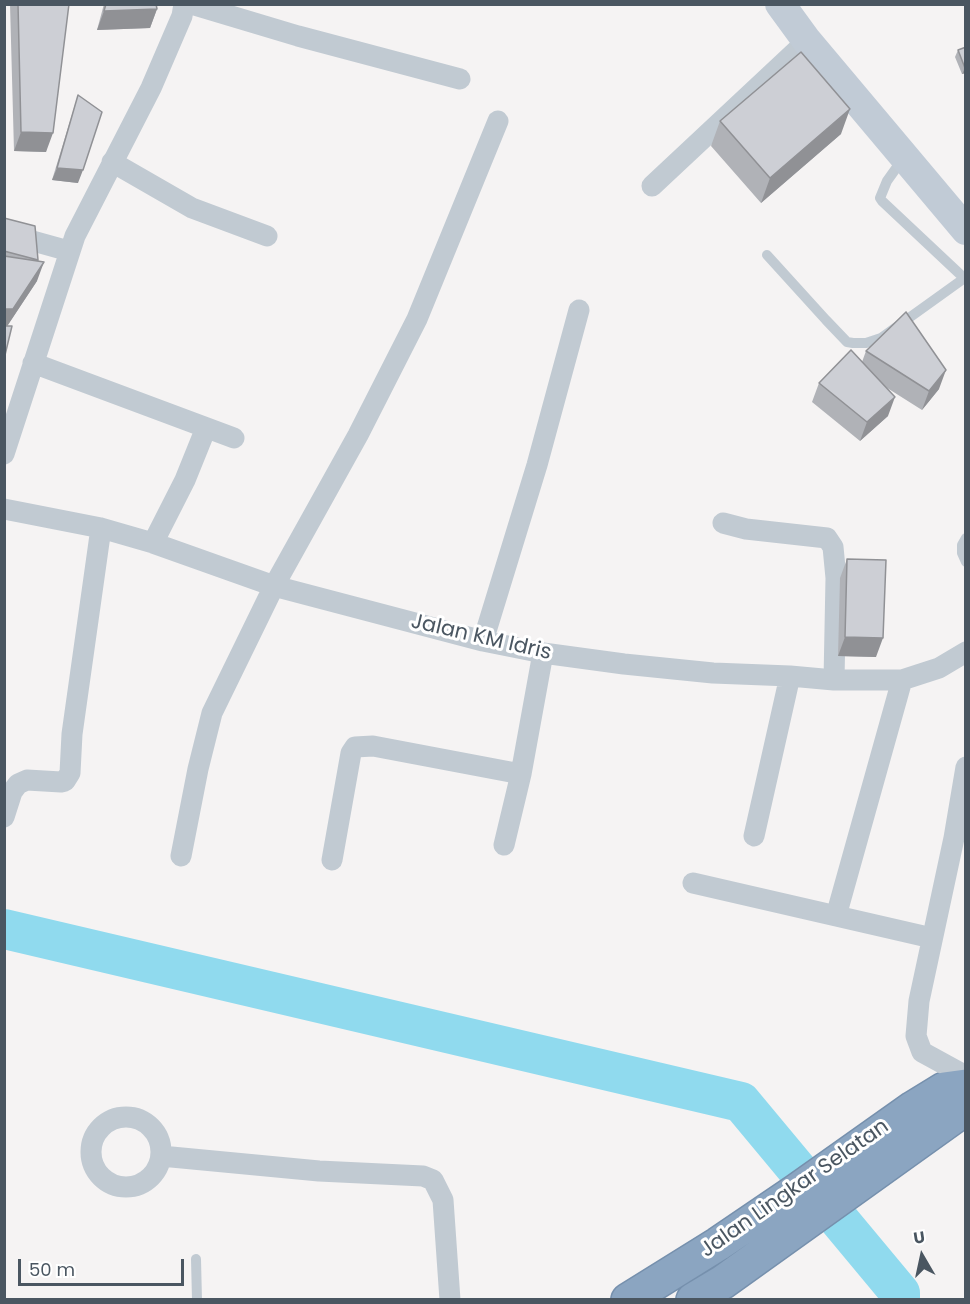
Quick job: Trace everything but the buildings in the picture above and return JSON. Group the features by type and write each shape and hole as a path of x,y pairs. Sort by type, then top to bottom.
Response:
{"highway":[{"name":"Jalan Lingkar Selatan","path":"628,1299 718,1244 796,1191 918,1123 944,1089 966,1086"},
{"path":"693,1299 742,1268 918,1123 966,1108"}],"main road":[{"path":"780,4 807,41 966,230"}],"street":[{"path":"4,454 69,250 112,162 152,88 182,16 184,4"},
{"path":"191,4 298,36 460,79"},
{"path":"652,186 807,41"},
{"path":"181,856 198,769 212,713 274,586 358,435 417,319 498,121"},
{"path":"112,162 192,208 267,236"},
{"path":"4,233 69,250"},
{"path":"483,641 537,465 579,310"},
{"path":"33,363 234,438"},
{"path":"153,543 185,480 206,428"},
{"name":"Jalan KM Idris","path":"4,509 101,528 153,543 274,586 483,641 543,653 668,669 834,680 902,680 939,668 966,651"},
{"path":"723,523 746,529 827,538 833,547 836,578 834,680"},
{"path":"4,817 12,792 18,784 27,780 61,783 65,782 70,773 72,734 101,528"},
{"path":"504,845 521,774 543,653"},
{"path":"754,836 790,676"},
{"path":"836,916 902,680"},
{"path":"332,860 351,753 355,747 373,746 521,774"},
{"path":"966,767 954,838 919,1001 916,1036 922,1052 966,1076"},
{"path":"693,883 932,938"},
{"path":"162,1156 319,1171 423,1176 433,1180 443,1200 450,1299"}],"lane":[{"path":"767,255 847,342 853,343 866,343 881,338 965,278 880,198 886,181 904,157"},
{"path":"966,538 962,545 962,553 966,562"},
{"path":"196,1259 197,1299"}],"waterway":[{"path":"4,929 741,1102 900,1293 900,1300"}]}
